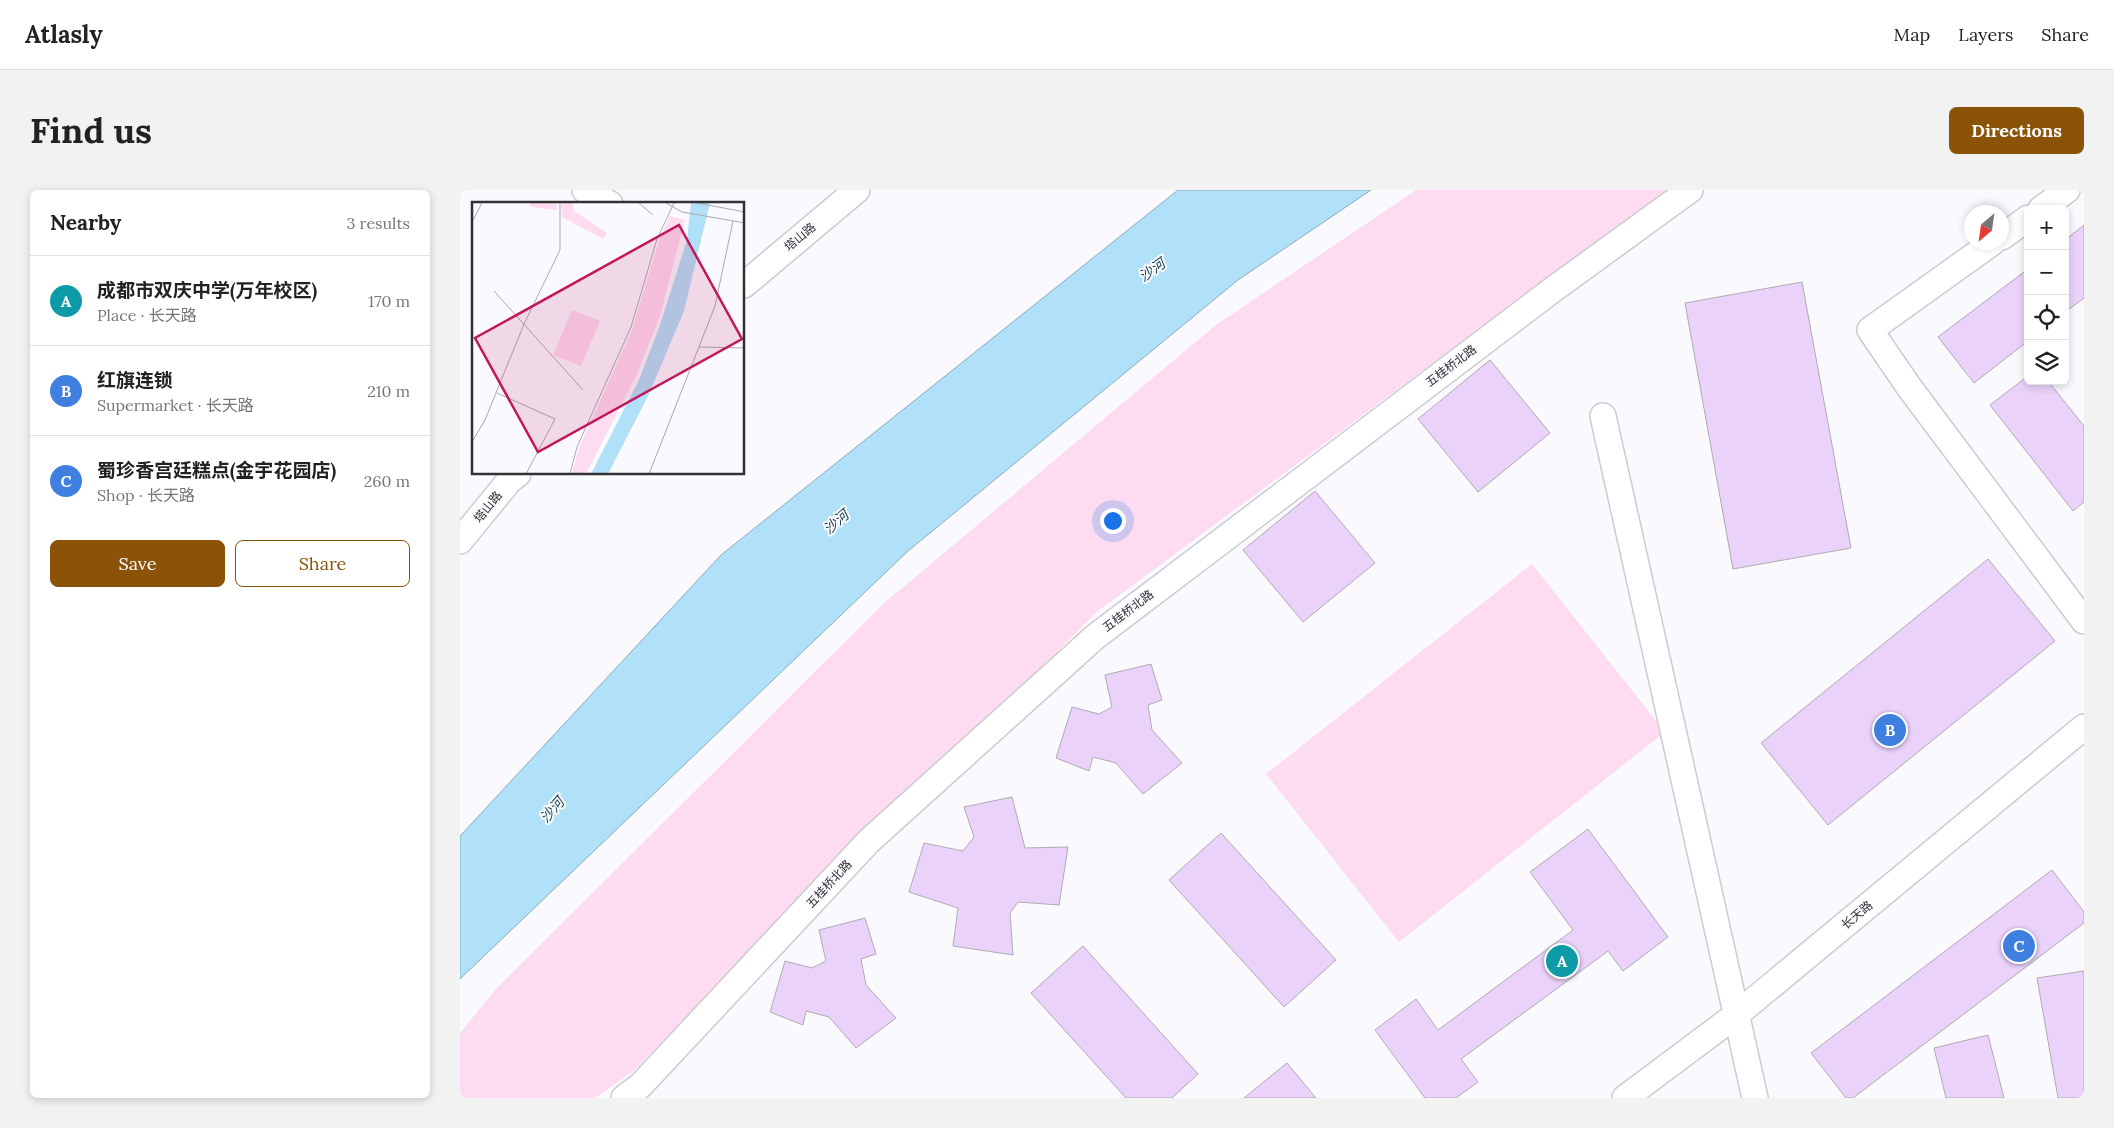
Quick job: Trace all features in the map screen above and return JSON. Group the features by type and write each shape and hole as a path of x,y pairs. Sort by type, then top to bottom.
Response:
{"street":[{"path":"585,190 606,202"},
{"name":"塔山路","path":"745,282 857,190"},
{"name":"五桂桥北路","path":"624,1098 640,1086 869,841 1095,637 1543,296 1690,190"},
{"path":"2046,205 2067,190"},
{"path":"2009,231 2024,221"},
{"path":"1982,250 1870,330 1915,395 2084,621"},
{"path":"1603,416 1755,1098"},
{"name":"塔山路","path":"460,541 509,481 517,475"},
{"name":"长天路","path":"1625,1098 1736,1015 2084,727"}],"shaded area":[{"path":"1416,190 1667,190 1098,611 632,1072 595,1098 460,1098 460,1033 496,989 883,604 1216,325"},
{"path":"1532,564 1665,732 1399,942 1266,774"}],"water":[{"name":"沙河","path":"1178,190 1371,190 1238,280 908,551 460,979 460,836 721,555"}],"building":[{"path":"2084,225 2084,298 2069,309 2069,250 2069,237"},
{"path":"2024,272 2024,344 1974,383 1938,337"},
{"path":"1802,282 1851,548 1733,569 1685,303"},
{"path":"1490,360 1550,433 1478,492 1418,419"},
{"path":"2024,379 2024,385 2051,385 2084,426 2084,502 2073,511 1990,405"},
{"path":"1315,491 1375,563 1303,622 1243,550"},
{"path":"1988,559 2055,641 1828,825 1761,743"},
{"path":"1151,664 1162,700 1148,705 1152,730 1182,763 1143,794 1116,763 1093,757 1089,771 1056,758 1072,707 1099,714 1112,707 1105,675"},
{"path":"1012,797 1025,848 1068,847 1059,905 1018,902 1010,913 1013,955 953,946 958,908 909,892 924,843 963,851 974,837 964,807"},
{"path":"1588,829 1668,937 1623,971 1608,951 1461,1059 1478,1082 1456,1098 1425,1098 1375,1030 1416,999 1438,1030 1573,930 1530,872"},
{"path":"1221,833 1336,960 1284,1007 1169,880"},
{"path":"2052,870 2084,912 2084,923 1853,1098 1846,1098 1811,1053"},
{"path":"865,918 876,954 861,959 866,985 896,1018 856,1048 829,1017 806,1011 803,1025 770,1012 785,961 812,968 826,961 819,930"},
{"path":"1083,946 1198,1074 1172,1098 1126,1098 1031,993"},
{"path":"2084,971 2084,1098 2058,1098 2037,978"},
{"path":"1988,1035 2004,1098 1946,1098 1934,1048"},
{"path":"1287,1063 1316,1098 1244,1098"}],"place":[{"name":"红旗连锁","path":"1890,730"},
{"name":"蜀珍香宫廷糕点(金宇花园店)","path":"2019,946"},
{"name":"成都市双庆中学(万年校区)","path":"1562,961"}]}
